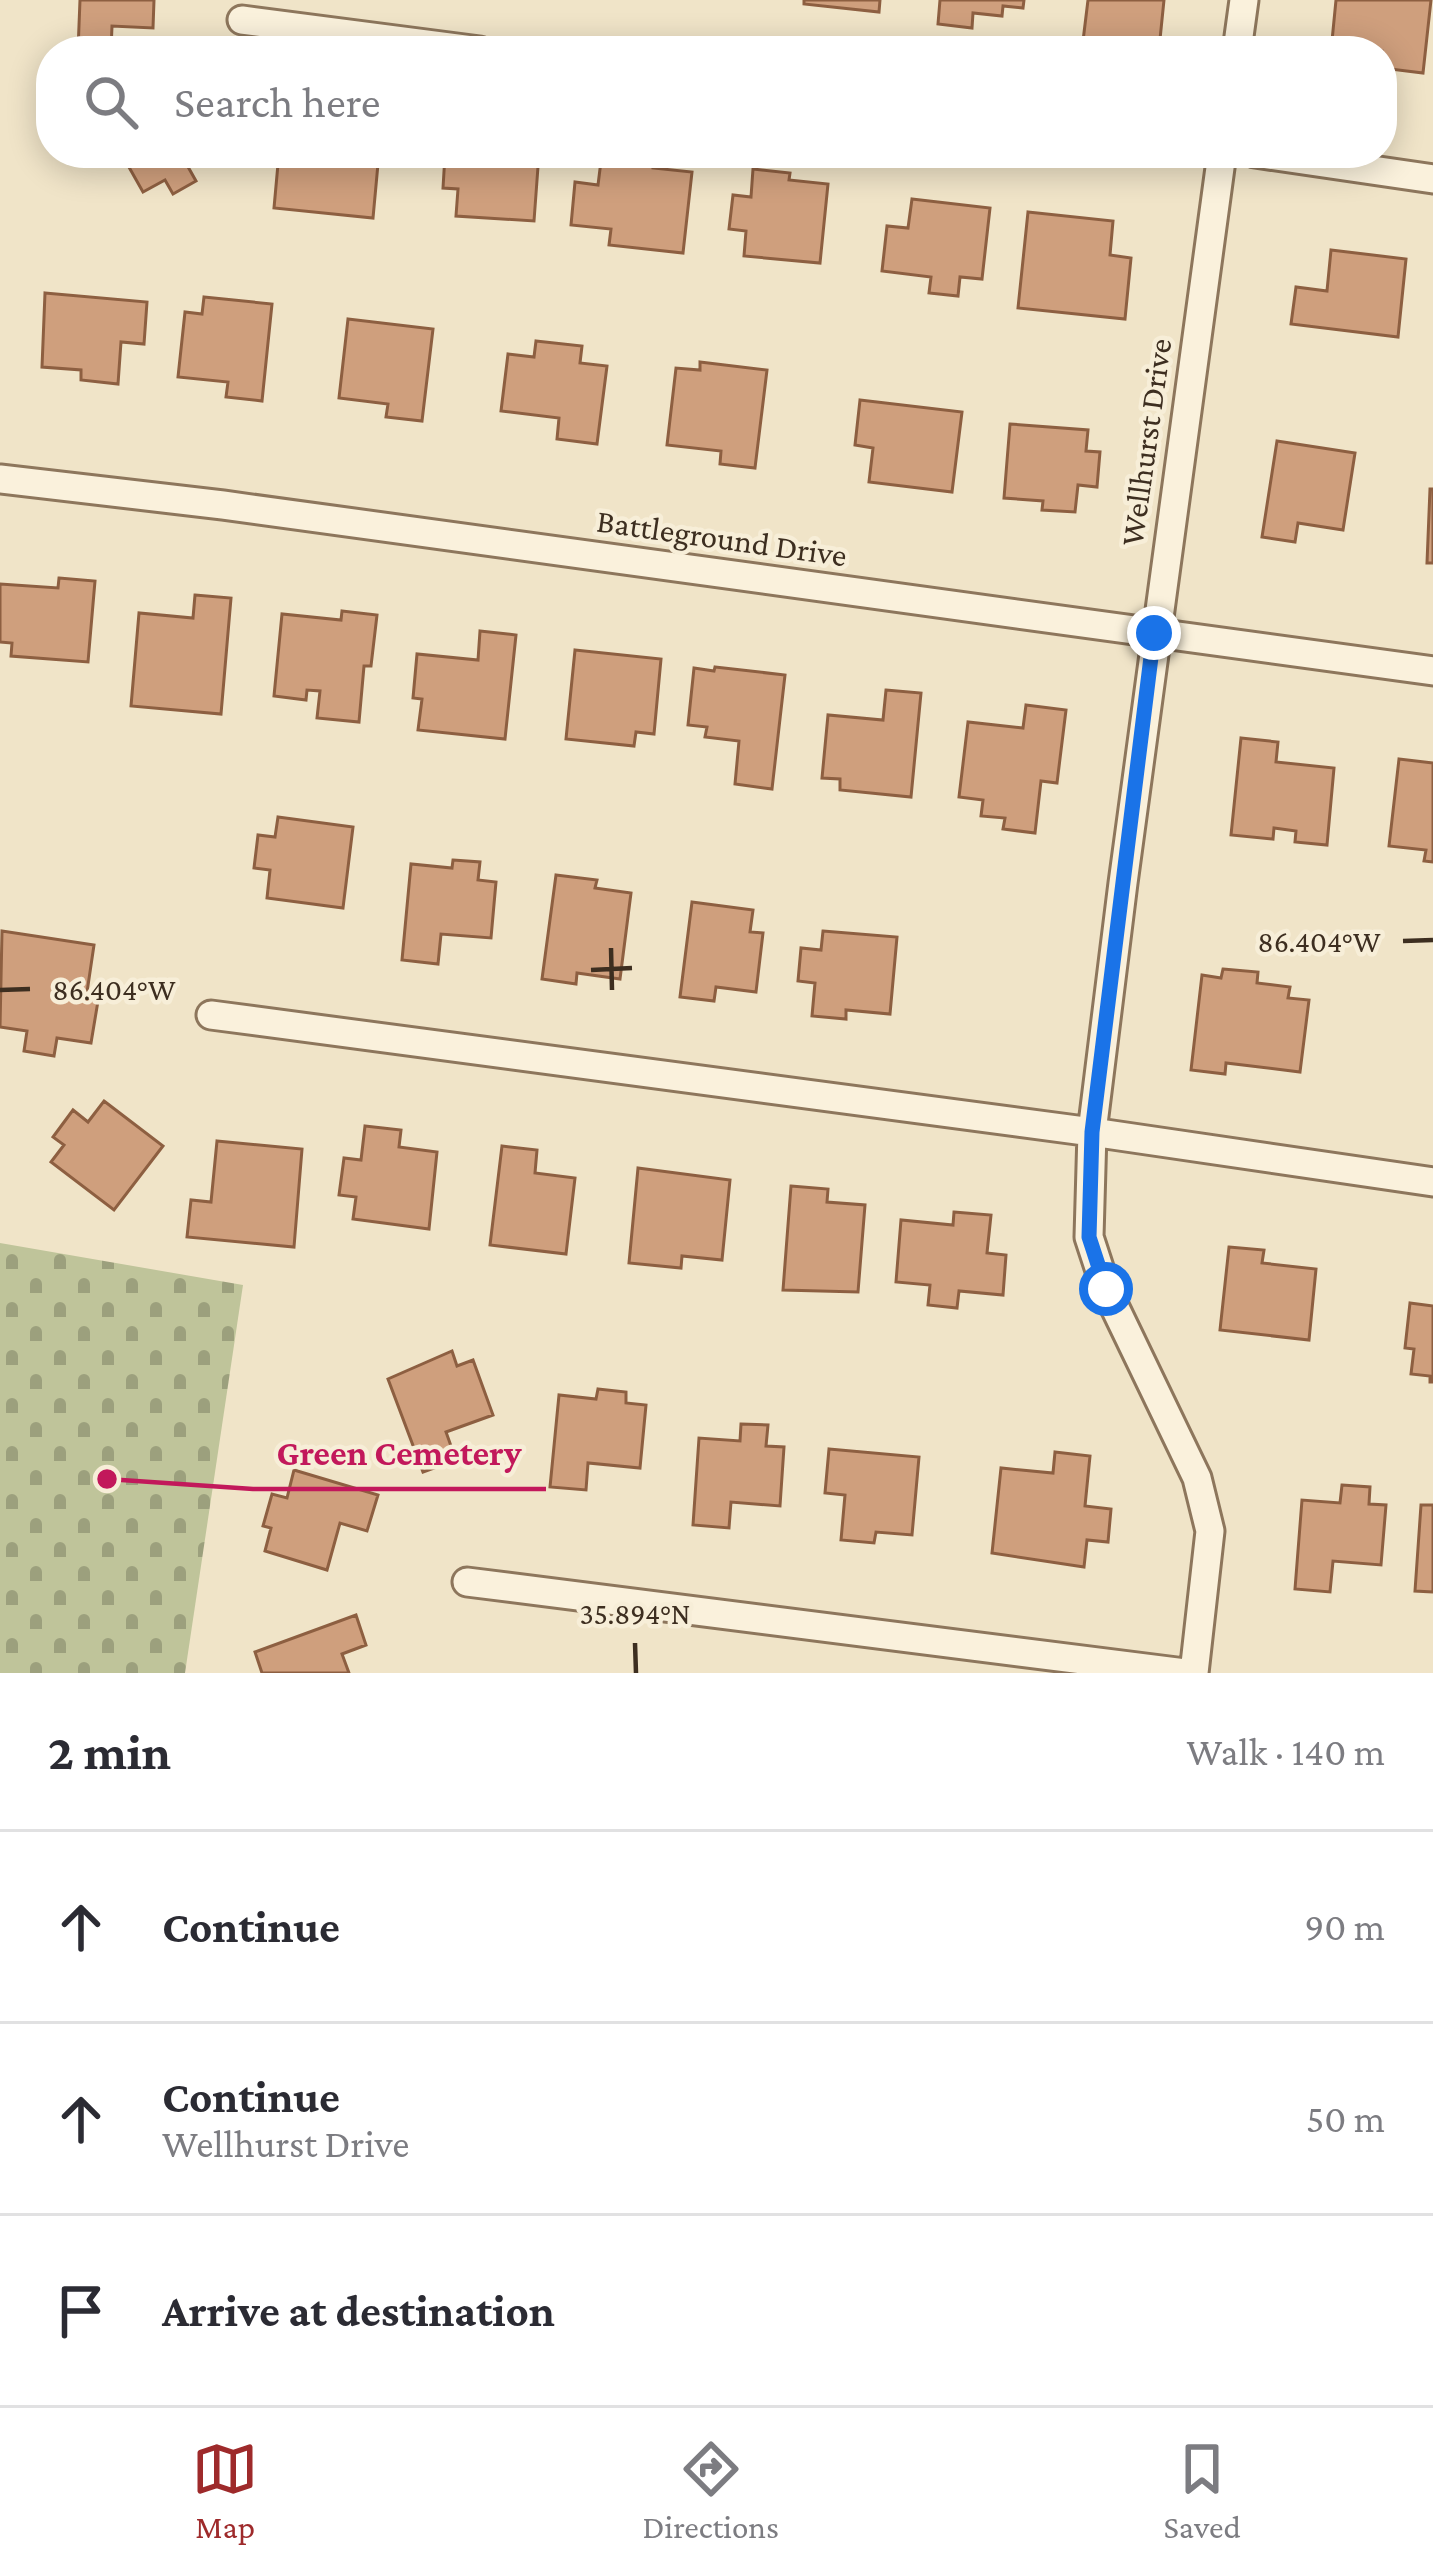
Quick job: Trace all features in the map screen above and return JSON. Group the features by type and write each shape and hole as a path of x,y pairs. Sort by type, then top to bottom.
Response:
{"street":[{"path":"1239,36 1244,0"},
{"path":"242,20 365,36"},
{"name":"Wellhurst Drive","path":"1195,1673 1210,1531 1197,1478 1106,1289 1089,1237 1092,1132 1154,633 1220,168"},
{"path":"1358,168 1433,179"},
{"name":"Battleground Drive","path":"0,479 224,505 1433,670"},
{"path":"211,1015 1433,1182"},
{"path":"467,1582 1185,1673"}],"green space":[{"path":"0,1243 243,1285 185,1673 0,1673"}],"building":[{"path":"80,0 154,0 153,28 112,26 112,36 79,36"},
{"path":"804,0 880,0 879,12 804,4"},
{"path":"940,0 1024,0 1023,8 1003,6 1002,16 973,13 972,28 938,24"},
{"path":"1088,0 1164,0 1160,36 1084,36"},
{"path":"1336,0 1431,0 1423,73 1397,70 1397,36 1332,36"},
{"path":"129,168 189,168 196,181 173,194 165,180 143,192"},
{"path":"278,168 378,168 373,218 274,208"},
{"path":"444,168 538,168 534,221 456,216 458,189 443,188"},
{"path":"600,168 692,172 683,253 609,245 611,229 571,225 575,182 598,185"},
{"path":"753,169 790,173 789,180 828,184 820,263 744,256 746,231 729,229 733,195 751,197"},
{"path":"912,199 990,208 982,279 960,277 958,296 929,293 931,277 882,271 887,226 908,228"},
{"path":"1028,212 1113,221 1110,255 1131,258 1125,319 1018,308"},
{"path":"1331,250 1406,259 1398,337 1291,324 1296,287 1327,291"},
{"path":"45,293 147,302 144,344 121,342 118,384 81,380 81,370 42,367"},
{"path":"204,297 272,304 262,401 226,397 228,382 178,377 185,312 202,314"},
{"path":"348,319 433,329 422,421 386,417 388,404 339,398"},
{"path":"536,341 582,346 580,363 607,366 597,444 557,439 559,418 501,411 508,354 534,357"},
{"path":"700,362 767,370 755,468 720,464 721,451 667,445 676,368 700,370"},
{"path":"860,400 962,412 952,492 869,482 873,448 855,445"},
{"path":"1010,424 1088,430 1086,451 1100,452 1097,487 1078,485 1075,512 1042,510 1043,501 1004,498"},
{"path":"1277,441 1355,453 1343,530 1298,523 1295,542 1262,537"},
{"path":"1430,489 1433,563 1427,563"},
{"path":"59,578 95,581 88,662 11,656 12,643 0,642 0,584 58,588"},
{"path":"195,595 231,598 221,714 131,706 139,613 193,618"},
{"path":"342,611 377,615 371,666 364,666 359,722 317,718 320,691 307,690 306,700 274,696 282,614 341,620"},
{"path":"480,631 516,635 505,739 418,730 422,699 413,698 417,654 478,660"},
{"path":"575,650 661,659 654,734 636,732 634,746 566,739"},
{"path":"715,667 785,675 772,789 735,784 739,741 705,737 707,727 688,725 694,668 714,671"},
{"path":"886,690 921,693 911,797 840,790 840,779 822,778 828,715 883,720"},
{"path":"1026,705 1066,710 1057,783 1041,781 1035,833 1003,829 1005,818 981,816 983,800 959,797 968,722 1023,728"},
{"path":"1241,738 1278,742 1276,762 1334,768 1327,845 1295,842 1296,831 1274,828 1273,839 1231,835"},
{"path":"1399,759 1433,763 1433,862 1424,861 1426,850 1389,846"},
{"path":"278,817 353,827 343,908 267,898 270,870 254,868 258,835 275,837"},
{"path":"453,860 480,862 478,880 496,882 491,938 441,934 438,964 402,960 411,864 452,868"},
{"path":"556,875 597,880 595,888 631,893 620,979 577,973 576,984 542,979"},
{"path":"692,902 753,910 750,932 763,933 756,992 716,987 714,1001 680,997"},
{"path":"2,931 94,945 86,999 98,1001 91,1043 57,1038 54,1056 24,1051 27,1031 0,1027"},
{"path":"823,931 897,937 890,1014 846,1010 846,1019 812,1016 815,983 798,981 801,948 821,950"},
{"path":"1223,969 1258,972 1257,983 1290,987 1288,998 1309,1000 1300,1072 1226,1063 1225,1074 1191,1070 1202,975 1221,978"},
{"path":"104,1101 163,1146 114,1210 51,1162 64,1145 53,1137 73,1110 88,1122"},
{"path":"365,1126 401,1130 399,1147 437,1152 429,1229 353,1219 356,1197 339,1195 344,1158 361,1160"},
{"path":"217,1141 302,1149 294,1247 187,1237 191,1200 211,1202"},
{"path":"502,1146 537,1150 535,1173 575,1178 566,1254 490,1245"},
{"path":"638,1168 730,1180 722,1260 682,1256 681,1268 629,1263"},
{"path":"791,1186 828,1189 827,1202 865,1205 858,1292 783,1290"},
{"path":"954,1212 991,1215 987,1253 1006,1255 1003,1295 959,1291 957,1308 928,1305 930,1285 896,1282 901,1220 953,1225"},
{"path":"1229,1247 1264,1250 1262,1263 1316,1269 1309,1340 1220,1330"},
{"path":"1410,1303 1433,1306 1433,1382 1430,1376 1411,1374 1414,1349 1405,1348"},
{"path":"452,1351 457,1366 473,1360 493,1415 446,1432 456,1460 423,1472 388,1379"},
{"path":"598,1389 626,1392 626,1403 646,1405 640,1468 588,1463 586,1490 550,1487 559,1395 596,1399"},
{"path":"741,1424 768,1425 766,1446 784,1447 780,1506 731,1502 729,1528 693,1525 699,1438 740,1441"},
{"path":"829,1449 919,1457 912,1535 876,1532 874,1543 841,1540 845,1495 825,1493"},
{"path":"1055,1452 1090,1456 1085,1506 1111,1509 1108,1542 1087,1540 1084,1567 992,1553 1001,1468 1053,1473"},
{"path":"294,1470 378,1495 367,1531 340,1523 327,1570 265,1551 271,1528 263,1526 272,1494 287,1498"},
{"path":"1342,1485 1370,1487 1369,1504 1386,1505 1381,1565 1333,1561 1330,1592 1295,1589 1302,1500 1340,1503"},
{"path":"1421,1505 1433,1505 1433,1592 1415,1591"},
{"path":"356,1615 366,1645 342,1654 349,1673 262,1673 255,1652"}],"place":[{"name":"Green Cemetery","path":"107,1479"}],"route":[{"path":"1106,1289 1089,1237 1092,1132 1154,633"}]}
